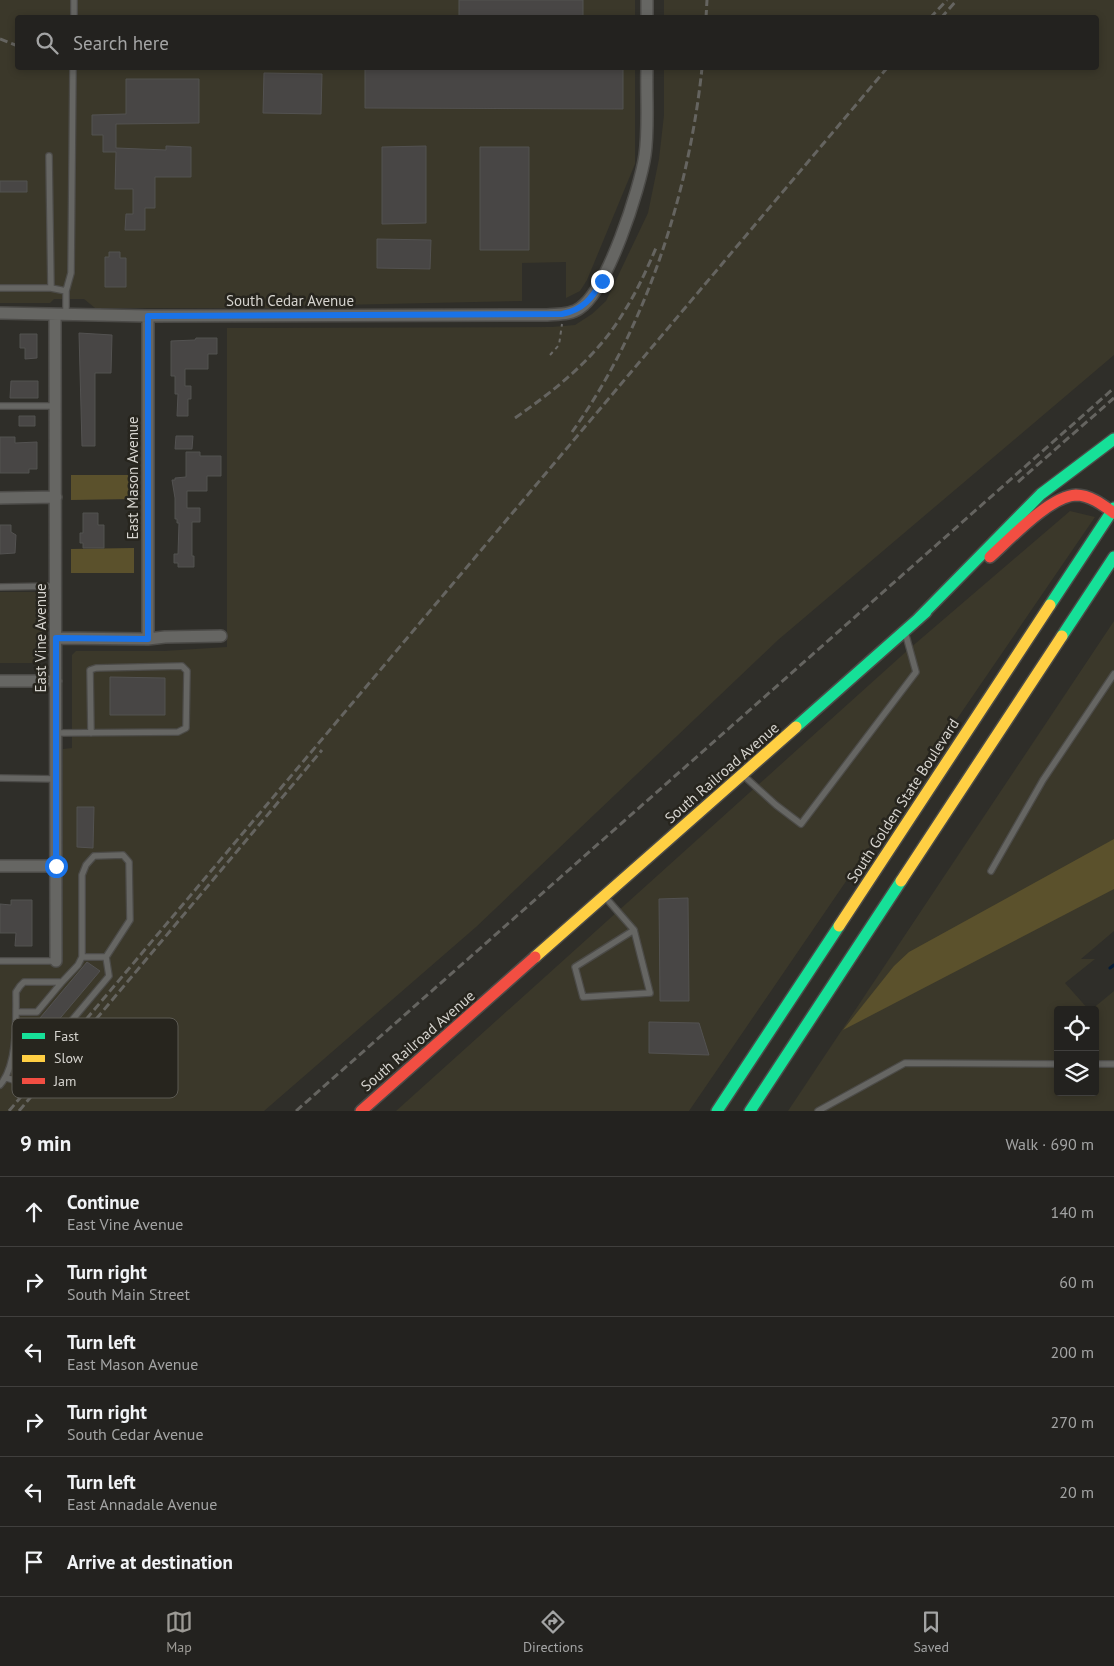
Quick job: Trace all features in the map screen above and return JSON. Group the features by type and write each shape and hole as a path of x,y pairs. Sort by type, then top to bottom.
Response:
{"main road":[{"path":"918,619 1041,494 1114,439"},
{"name":"South Railroad Avenue","path":"361,1111 918,619 1060,498 1071,495 1084,496 1113,511"},
{"name":"South Golden State Boulevard","path":"717,1111 1113,511"},
{"path":"750,1111 1114,557"}],"street":[{"path":"647,0 647,15"},
{"name":"South Cedar Avenue","path":"0,312 148,316 562,314 580,308 592,297 602,281 633,204 645,154 647,70"},
{"name":"East Vine Avenue","path":"56,961 56,406 61,315"},
{"name":"East Mason Avenue","path":"148,316 148,639"},
{"path":"0,498 56,498"},
{"path":"56,638 148,639 221,636"},
{"path":"0,681 56,681"},
{"path":"0,866 56,866"}],"lane":[{"path":"74,0 74,15"},
{"path":"61,315 71,273 74,70"},
{"path":"49,156 51,288"},
{"path":"0,288 51,288 66,291"},
{"path":"0,406 56,406"},
{"path":"0,587 56,586"},
{"path":"742,775 801,824 916,672 905,632"},
{"path":"56,733 91,733 178,732 186,728 187,671 182,666 96,668 90,670 91,733"},
{"path":"991,871 1043,780 1114,674"},
{"path":"0,778 56,778"},
{"path":"16,1012 37,1012 78,965 82,957 82,875 86,865 94,856 123,855 129,862 130,920 106,957 110,976 74,1018"},
{"path":"604,896 634,930 650,992 583,997 575,967 634,930"},
{"path":"82,957 106,957"},
{"path":"0,961 56,961"},
{"path":"16,1018 16,992 24,982 62,982"},
{"path":"0,1085 6,1078 12,1054"},
{"path":"818,1111 905,1063 1054,1064"},
{"path":"1099,1064 1114,1064"},
{"path":"6,1078 12,1080"}],"path":[{"path":"550,356 559,345 562,331 562,314"}],"shaded area":[{"path":"0,0 635,0 635,15 15,15 15,70 635,70 635,164 587,280 580,291 566,298 566,262 522,263 522,301 293,306 288,308 95,308 84,299 54,299 50,303 0,303"},
{"path":"664,0 1114,0 1114,355 778,640 476,927 264,1111 0,1111 0,961 63,961 63,749 72,748 72,655 76,651 164,651 227,647 227,328 552,327 575,325 592,314 606,301 648,213 659,159 664,115 664,70 1099,70 1099,15 664,15"},
{"path":"71,475 134,475 134,499 71,500"},
{"path":"1070,511 1095,517 689,1111 396,1111 909,649"},
{"path":"134,548 134,573 71,573 71,549"},
{"path":"0,592 42,592 42,663 0,663"},
{"path":"1114,621 1114,931 1081,959 1095,959 1065,983 1085,1006 1054,1006 1054,1096 1099,1096 1099,1006 1096,1006 1114,991 1114,1111 788,1111"},
{"path":"1114,839 1114,889 843,1030 894,966 909,952"}],"building":[{"path":"459,0 583,0 583,15 459,15"},
{"path":"365,70 623,70 623,109 365,108"},
{"path":"264,73 322,74 321,114 263,113"},
{"path":"126,79 199,79 199,123 116,124 116,148 166,150 166,146 191,147 191,177 155,177 155,208 145,208 145,230 125,230 126,214 133,214 133,189 115,189 116,152 103,152 103,135 92,135 92,115 126,114"},
{"path":"426,146 426,223 382,224 382,147"},
{"path":"480,147 529,147 529,250 480,250"},
{"path":"0,181 27,181 27,192 0,192"},
{"path":"377,239 431,240 430,269 377,268"},
{"path":"109,252 120,252 120,258 126,258 126,287 105,287 105,257 109,257"},
{"path":"79,333 112,335 111,373 95,373 95,446 82,446"},
{"path":"20,334 37,334 37,358 25,359 25,348 20,348"},
{"path":"196,338 217,338 217,354 208,354 208,369 185,369 185,386 191,386 191,399 188,399 188,416 177,416 178,394 175,394 175,376 171,376 171,341 195,340"},
{"path":"11,381 38,381 38,398 10,398"},
{"path":"19,416 35,416 35,426 19,426"},
{"path":"176,436 193,436 192,449 175,449"},
{"path":"0,437 15,437 15,443 37,442 37,469 29,469 29,473 0,473"},
{"path":"186,452 200,452 200,456 221,456 221,476 207,476 207,491 187,491 187,508 200,508 200,522 192,522 192,556 194,556 194,567 178,567 178,563 174,563 174,554 178,554 179,523 175,519 175,498 172,480 186,477"},
{"path":"83,513 98,513 98,525 104,525 104,548 83,548 83,543 80,543 80,533 83,533"},
{"path":"0,525 11,525 11,532 16,535 15,553 0,554"},
{"path":"110,677 165,678 165,715 110,715"},
{"path":"77,807 94,807 93,848 77,847"},
{"path":"688,898 689,1001 660,1001 659,899"},
{"path":"11,900 32,900 32,946 15,946 16,933 0,933 0,904 11,905"},
{"path":"87,962 100,971 60,1018 40,1018"},
{"path":"649,1022 699,1023 709,1055 649,1053"}],"waterway":[{"path":"1110,968 1114,965"}],"railway":[{"path":"706,15 707,0"},
{"path":"933,15 947,0"},
{"path":"944,15 957,0"},
{"path":"0,39 15,45"},
{"path":"572,432 598,392 622,349 642,305 660,258 675,211 687,163 702,70"},
{"path":"87,1018 885,70"},
{"path":"515,418 562,383 602,342 629,303 642,280 656,248"},
{"path":"296,1111 1114,388"},
{"path":"1018,482 1114,398"},
{"path":"97,1018 322,750"},
{"path":"9,1111 20,1098"},
{"path":"19,1111 30,1098"}],"traffic: fast":[{"path":"918,619 1041,494 1114,439"},
{"path":"1050,605 1114,508"},
{"path":"1062,636 1114,557"},
{"path":"796,727 926,612"},
{"path":"750,1111 901,881"},
{"path":"717,1111 839,926"}],"traffic: slow":[{"path":"839,926 1050,605"},
{"path":"901,881 1062,636"},
{"path":"535,957 796,727"}],"traffic: jam":[{"path":"990,557 1043,510 1066,497 1081,495 1096,501 1114,513"},
{"path":"361,1111 535,957"}],"route":[{"path":"56,866 56,638 148,639 148,316 562,314 580,308 592,297 602,281"}]}
